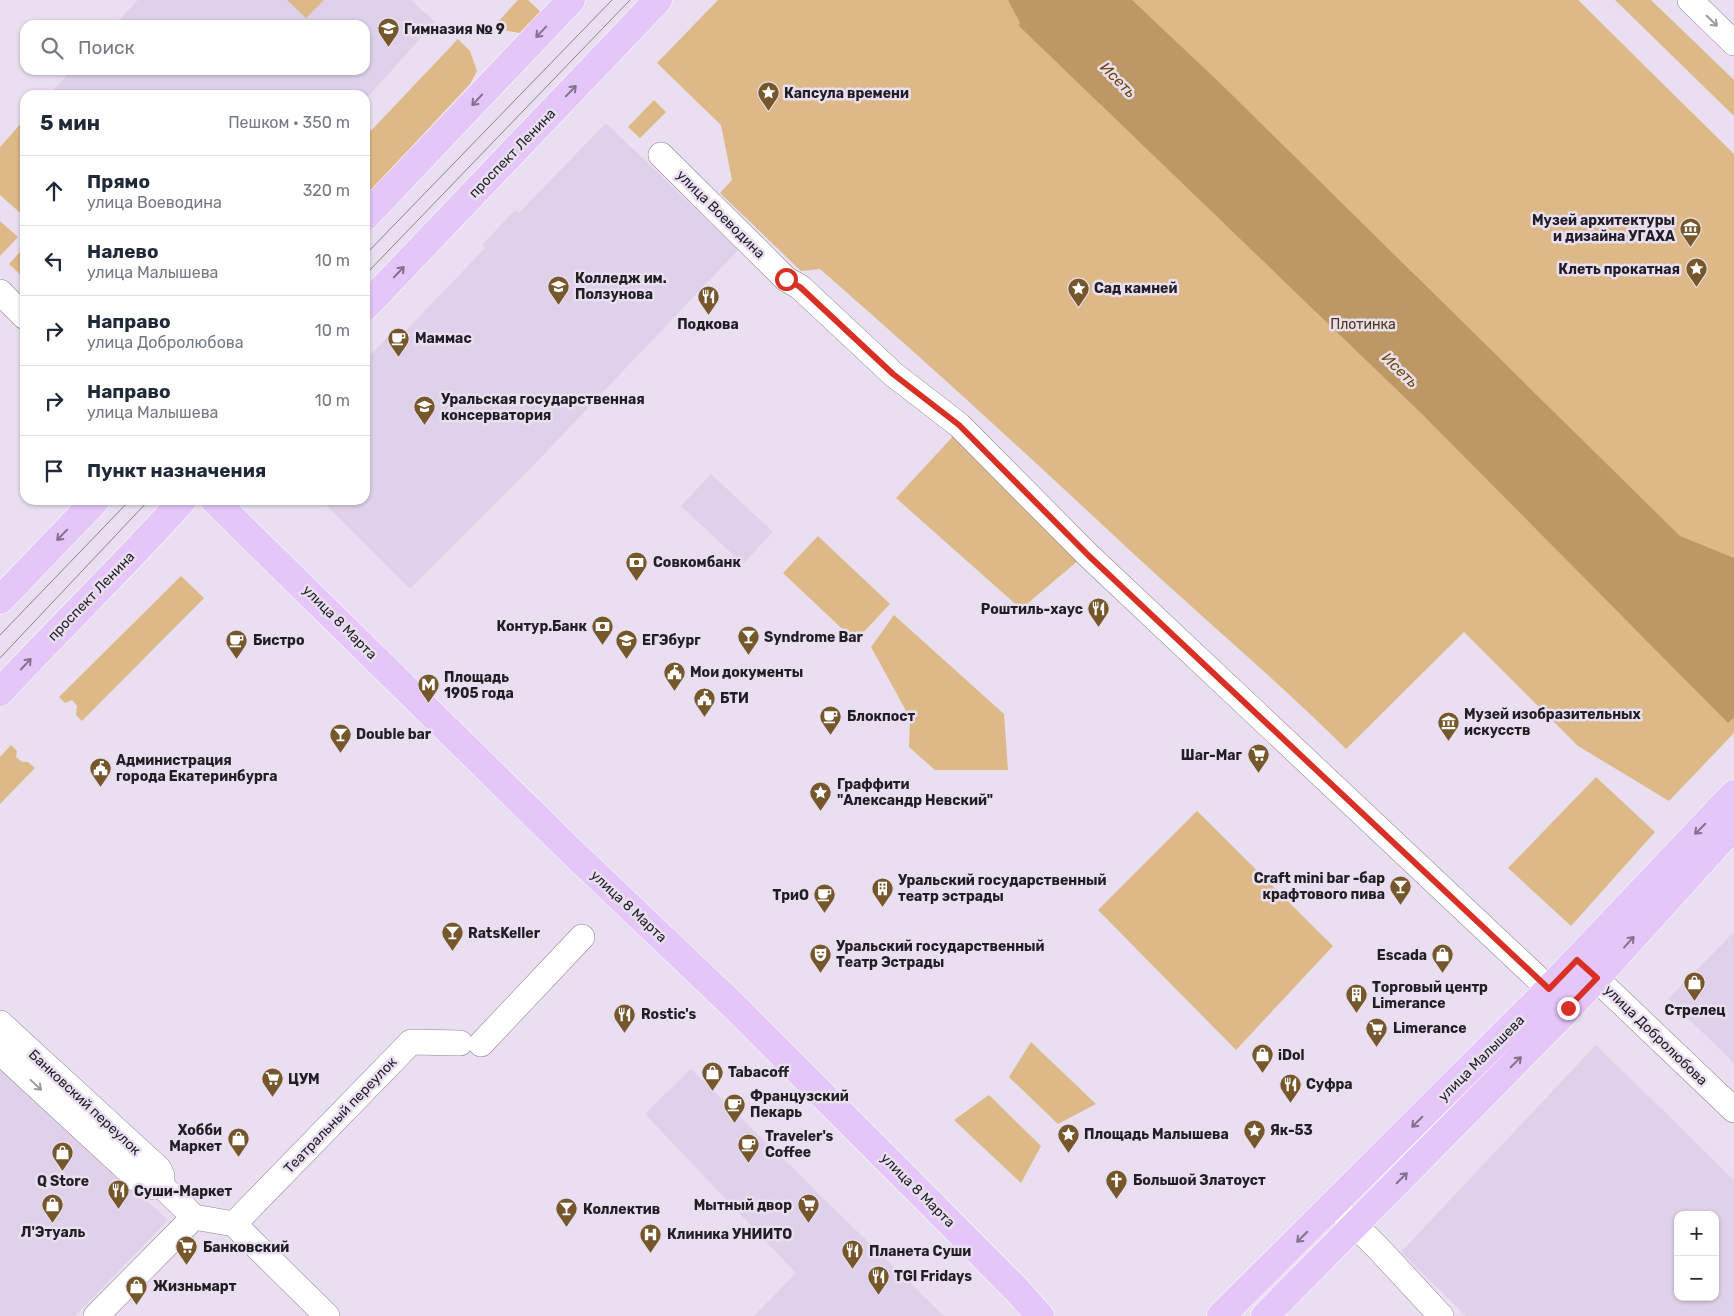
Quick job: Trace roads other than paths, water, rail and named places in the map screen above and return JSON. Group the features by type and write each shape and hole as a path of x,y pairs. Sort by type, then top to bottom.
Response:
{"main road":[{"path":"370,212 571,0"},
{"name":"проспект Ленина","path":"370,302 658,0"},
{"path":"0,600 91,505"},
{"name":"проспект Ленина","path":"0,692 178,505"},
{"name":"улица 8 Марта","path":"219,505 569,849 773,1045 1002,1275 1040,1316"},
{"name":"улица Малышева","path":"1221,1316 1549,989 1734,794"},
{"name":"улица Малышева","path":"1264,1316 1355,1226 1597,978 1734,826"}],"street":[{"path":"1690,0 1734,43"},
{"name":"улица Воеводина","path":"661,155 786,279 800,287 893,374 959,425 1089,556 1549,989"},
{"path":"0,292 20,312"},
{"name":"Театральный переулок","path":"234,1224 411,1042 471,1044 582,937"},
{"name":"улица Добролюбова","path":"1577,960 1734,1110"},
{"name":"Банковский переулок","path":"0,1023 158,1169 162,1176 161,1185"},
{"name":"Банковский переулок","path":"0,1052 144,1185 153,1188 161,1185"},
{"name":"Банковский переулок","path":"161,1185 194,1217"},
{"path":"1334,1205 1378,1248 1441,1316"},
{"path":"96,1316 194,1217 234,1224 327,1316"}],"water":[{"name":"Исеть","path":"1008,0 1132,0 1221,84 1680,536 1734,558 1734,719 1728,723 1422,414 1019,26 1020,23"}],"tram line":[{"path":"370,250 612,0"},
{"path":"370,270 630,0"},
{"path":"0,635 125,505"},
{"path":"0,658 144,505"}],"place":[{"name":"Гимназия № 9","path":"388,48"},
{"name":"Капсула времени","path":"768,112"},
{"name":"Музей архитектуры и дизайна УГАХА","path":"1691,247"},
{"name":"Клеть прокатная","path":"1696,288"},
{"name":"Колледж им. Ползунова","path":"559,305"},
{"name":"Сад камней","path":"1078,307"},
{"name":"Подкова","path":"708,315"},
{"name":"Маммас","path":"399,357"},
{"name":"Уральская государственная консерватория","path":"425,426"},
{"name":"Совкомбанк","path":"637,581"},
{"name":"Роштиль-хаус","path":"1099,628"},
{"name":"Контур.Банк","path":"603,645"},
{"name":"Syndrome Bar","path":"748,656"},
{"name":"Бистро","path":"237,659"},
{"name":"ЕГЭбург","path":"626,659"},
{"name":"Мои документы","path":"674,691"},
{"name":"Площадь 1905 года","path":"428,704"},
{"name":"БТИ","path":"704,717"},
{"name":"Блокпост","path":"831,735"},
{"name":"Музей изобразительных искусств","path":"1448,741"},
{"name":"Double bar","path":"340,753"},
{"name":"Шаг-Маг","path":"1258,774"},
{"name":"Администрация города Екатеринбурга","path":"100,787"},
{"name":"Граффити \"Александр Невский\"","path":"821,811"},
{"name":"Craft mini bar -бар крафтового пива","path":"1401,905"},
{"name":"Уральский государственный театр эстрады","path":"882,907"},
{"name":"ТриО","path":"825,914"},
{"name":"RatsKeller","path":"452,952"},
{"name":"Уральский государственный Театр Эстрады","path":"820,973"},
{"name":"Escada","path":"1443,974"},
{"name":"Стрелец","path":"1695,1001"},
{"name":"Торговый центр Limerance","path":"1356,1014"},
{"name":"Rostic's","path":"625,1033"},
{"name":"Limerance","path":"1377,1047"},
{"name":"iDol","path":"1262,1074"},
{"name":"Tabacoff","path":"712,1091"},
{"name":"ЦУМ","path":"272,1098"},
{"name":"Суфра","path":"1290,1103"},
{"name":"Французский Пекарь","path":"734,1123"},
{"name":"Як-53","path":"1254,1149"},
{"name":"Площадь Малышева","path":"1068,1153"},
{"name":"Хобби Маркет","path":"238,1157"},
{"name":"Traveler's Coffee","path":"749,1163"},
{"name":"Q Store","path":"63,1172"},
{"name":"Большой Златоуст","path":"1117,1199"},
{"name":"Суши-Маркет","path":"118,1210"},
{"name":"Л'Этуаль","path":"53,1223"},
{"name":"Мытный двор","path":"808,1224"},
{"name":"Коллектив","path":"567,1228"},
{"name":"Клиника УНИИТО","path":"651,1253"},
{"name":"Банковский","path":"187,1266"},
{"name":"Планета Суши","path":"853,1270"},
{"name":"TGI Fridays","path":"878,1295"},
{"name":"Жизньмарт","path":"137,1305"}],"park label":[{"name":"Плотинка","path":"1363,324"}]}
